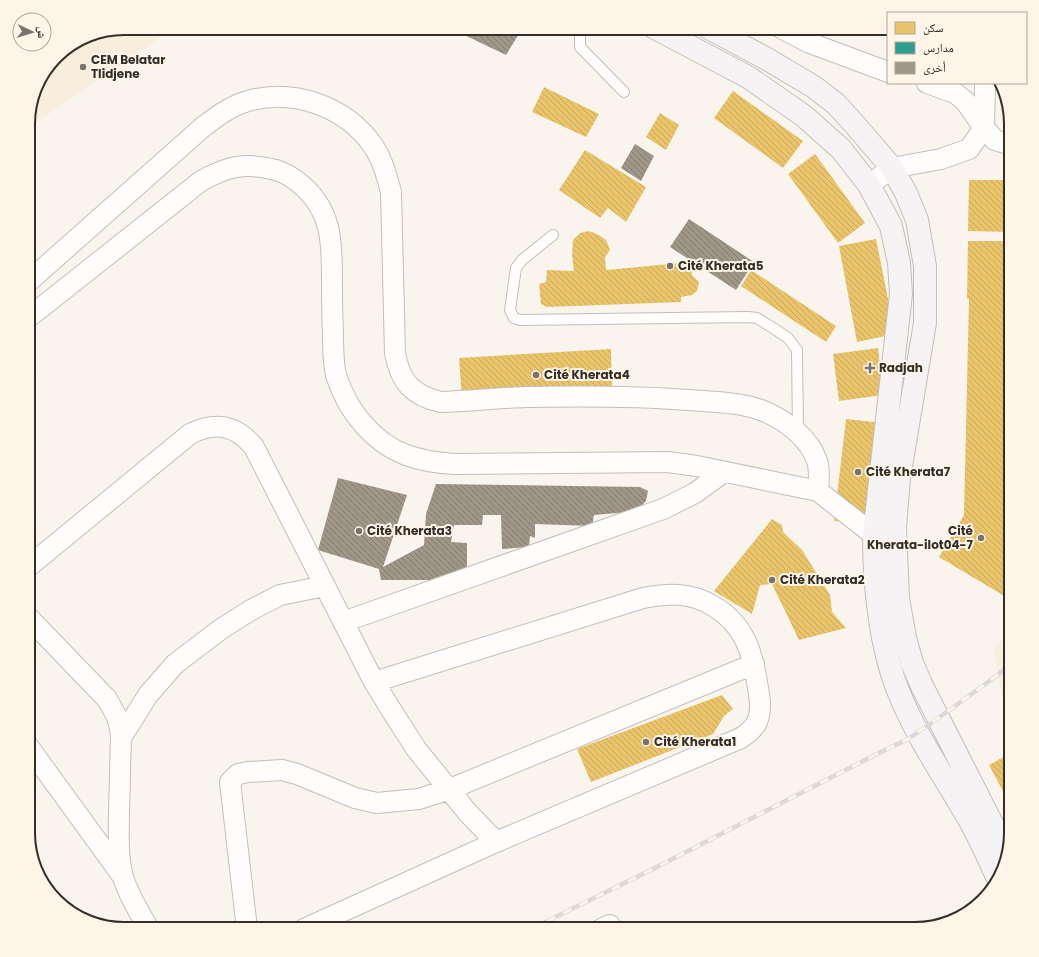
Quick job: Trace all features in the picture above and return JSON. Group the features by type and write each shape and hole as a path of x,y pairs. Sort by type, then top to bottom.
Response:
{"main road":[{"path":"668,35 748,77 822,130 841,149 869,185 891,226 899,262 901,294 874,535 874,569 882,629 889,664 899,693 916,727 971,823 995,872"},
{"path":"722,35 767,59 814,87 836,104 892,168 906,193 917,220 925,266 925,324 899,478 895,527 898,598 905,638 925,693 1003,845"}],"street":[{"path":"795,35 810,43 887,72"},
{"path":"930,84 955,93 965,101 984,128 995,140 1004,143"},
{"path":"869,185 892,168 940,159 958,154 968,149 984,128 985,84"},
{"path":"35,276 203,126 223,112 245,102 269,97 293,98 317,103 339,114 358,129 374,147 385,169 391,192 397,365 409,386 418,394 441,402 524,397 596,396 739,404 760,410 780,420 798,433 811,449 818,463 818,491"},
{"path":"35,312 201,181 218,171 239,166 259,166 279,171 297,181 312,195 323,212 330,232 332,252 333,352 336,375 344,396 356,416 371,434 389,447 410,457 432,463 668,462 697,466 818,491 881,541 896,569"},
{"path":"35,562 190,434 201,428 213,426 225,427 236,431 246,438 254,447 374,682 394,716 417,750 468,813 496,842"},
{"path":"344,622 663,509 695,492 724,472"},
{"path":"121,738 148,695 175,664 216,633 251,610 280,595 325,586"},
{"path":"319,922 496,842 740,738 749,732 756,724 760,714 754,664 749,647 740,630 728,617 713,606 697,598 679,594 660,594 643,598 374,682"},
{"path":"35,624 107,699 118,717 121,738 118,839 120,858 123,876 137,910 145,922"},
{"path":"247,922 230,782 238,774 282,770 297,774 355,798 377,803 419,798 450,789 754,664"},
{"path":"35,756 123,876"}],"lane":[{"path":"580,35 580,47 624,92"},
{"path":"553,235 522,260 516,268 510,310 514,318 520,320 679,317 757,318 788,338 797,350 798,433"}],"shaded area":[{"name":"CEM Belatar Tlidjene","path":"118,35 164,35 35,123 38,101 44,84 57,65 74,50 84,44 106,37"},
{"path":"1004,637 1004,706 994,649"}],"building: سكن":[{"path":"544,87 599,114 586,137 532,112"},
{"path":"733,91 803,141 783,168 714,118"},
{"path":"660,113 679,125 666,150 646,137"},
{"path":"585,150 646,187 626,222 608,208 600,218 559,190"},
{"path":"815,154 865,223 838,243 788,174"},
{"path":"969,180 1004,180 1004,232 968,231"},
{"name":"Cité Kherata5","path":"589,231 606,240 610,250 605,257 606,270 691,262 692,275 699,282 697,291 692,295 681,297 681,302 547,307 541,304 539,284 546,282 547,270 574,271 572,255 573,240 580,233"},
{"path":"876,239 895,334 857,342 839,246"},
{"path":"968,241 1004,241 1004,596 939,557 964,515 969,299 967,299"},
{"path":"751,270 836,326 826,342 741,286"},
{"path":"878,348 883,395 839,401 833,354"},
{"name":"Cité Kherata4","path":"611,349 612,392 462,398 459,358"},
{"name":"Cité Kherata7","path":"846,419 882,423 870,525 834,521"},
{"name":"Cité Kherata2","path":"772,519 782,525 783,532 802,550 830,595 832,612 846,628 799,640 772,584 760,585 752,614 714,591"},
{"name":"Cité Kherata1","path":"722,695 733,709 724,716 713,734 591,782 577,749"},
{"path":"1004,757 1004,793 989,765"}],"building: أخرى":[{"path":"464,35 518,35 506,55"},
{"path":"635,144 654,156 641,181 621,168"},
{"path":"689,219 754,262 736,290 670,247"},
{"name":"Cité Kherata3","path":"338,478 407,495 383,567 424,545 426,514 436,484 640,487 648,491 646,501 641,506 630,512 594,515 592,526 535,524 535,538 530,536 529,547 502,549 501,515 483,515 482,525 454,525 451,542 467,543 467,571 445,580 381,580 379,569 318,550"}],"railway":[{"path":"872,757 908,739 1004,669"},
{"path":"545,922 649,871 871,757"}],"place":[{"name":"CEM Belatar Tlidjene","path":"83,67"},
{"name":"Cité Kherata5","path":"670,266"},
{"name":"Radjah","path":"870,368"},
{"name":"Cité Kherata4","path":"536,375"},
{"name":"Cité Kherata7","path":"858,472"},
{"name":"Cité Kherata3","path":"359,531"},
{"name":"Cité Kherata-ilot04-7","path":"981,538"},
{"name":"Cité Kherata2","path":"772,580"},
{"name":"Cité Kherata1","path":"646,742"}]}
